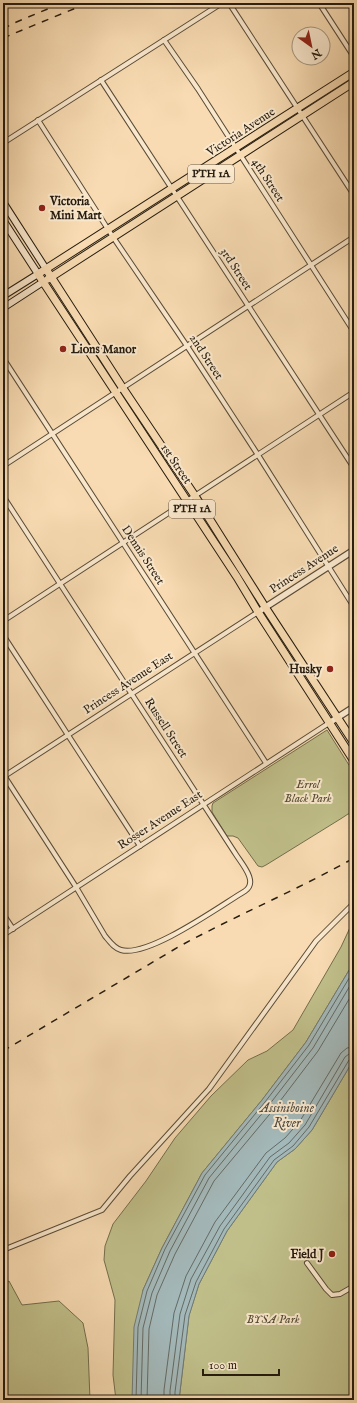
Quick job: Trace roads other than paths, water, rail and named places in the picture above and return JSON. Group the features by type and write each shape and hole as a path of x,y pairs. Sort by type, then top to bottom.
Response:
{"main road":[{"name":"Victoria Avenue","path":"38,274 354,72"},
{"name":"Victoria Avenue","path":"43,282 354,82"},
{"name":"1st Street","path":"3,202 354,743"},
{"name":"1st Street","path":"3,220 237,577 354,761"},
{"path":"3,296 38,274"},
{"path":"3,308 43,282"},
{"path":"344,746 354,757"}],"street":[{"path":"3,143 222,3"},
{"path":"229,3 354,195"},
{"path":"319,3 354,57"},
{"name":"4th Street","path":"164,40 236,148 354,332"},
{"name":"3rd Street","path":"102,80 354,468"},
{"name":"2nd Street","path":"38,120 113,237 187,346 258,455 354,607"},
{"path":"3,466 354,237"},
{"name":"Dennis Street","path":"3,358 266,763"},
{"path":"3,621 354,392"},
{"name":"Russell Street","path":"3,496 204,804 251,881 250,886 245,891 161,942 131,951 122,951 114,947 105,936 76,887"},
{"name":"Princess Avenue","path":"265,607 354,550"},
{"name":"Princess Avenue East","path":"3,776 265,607"},
{"path":"3,635 140,846"},
{"path":"329,723 354,707"},
{"name":"Rosser Avenue East","path":"3,935 329,723"},
{"path":"3,776 76,887"},
{"path":"3,1250 102,1210 130,1176 209,1089 316,941 354,903"},
{"path":"3,914 13,929"},
{"path":"307,1263 326,1290 332,1295 340,1294 354,1286"}],"water":[{"name":"Assiniboine River","path":"354,962 354,1059 312,1130 295,1149 277,1162 227,1231 199,1284 189,1316 179,1400 132,1400 134,1327 143,1290 162,1248 202,1173 262,1100 306,1042"}],"railway":[{"path":"3,29 62,3"},
{"path":"3,38 88,3"},
{"path":"3,1051 180,946 354,858"}],"place":[{"name":"Victoria Mini Mart","path":"42,208"},
{"name":"Lions Manor","path":"63,349"},
{"name":"Husky","path":"330,669"},
{"name":"Field J","path":"332,1254"}],"park label":[{"name":"Errol Black Park","path":"308,791"},
{"name":"BYSA Park","path":"273,1319"}]}
